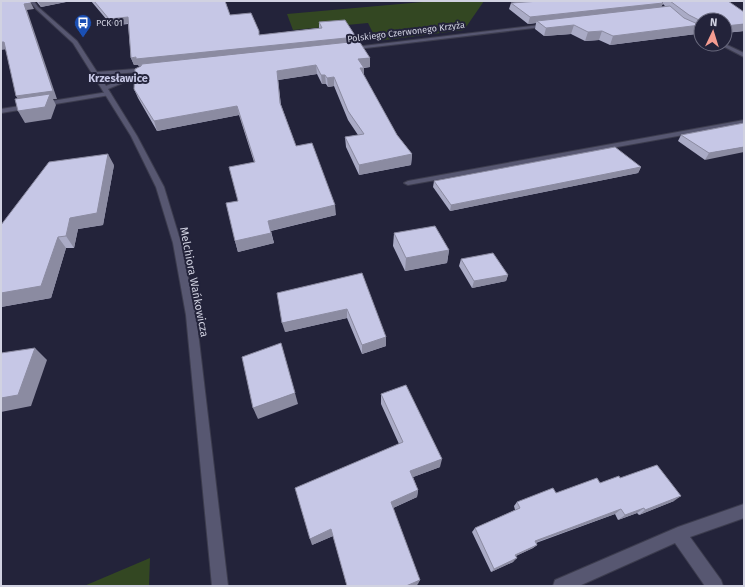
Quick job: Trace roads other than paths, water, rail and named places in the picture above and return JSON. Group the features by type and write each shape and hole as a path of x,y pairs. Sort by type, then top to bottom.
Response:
{"street":[{"name":"Melchiora Wańkowicza","path":"32,1 37,8 76,42 134,136 160,187 177,243 192,323 220,586"},
{"path":"682,24 693,30"},
{"name":"Polskiego Czerwonego Krzyża","path":"342,49 553,25"},
{"path":"733,50 744,55"},
{"path":"1,111 57,103 107,91 118,84 148,70"},
{"path":"96,74 155,70"},
{"path":"408,183 744,122"},
{"path":"561,586 678,534 744,511"},
{"path":"678,534 715,586"}],"place":[{"name":"PCK 01","path":"83,38"}],"district":[{"name":"Krzesławice","path":"118,78"}]}
